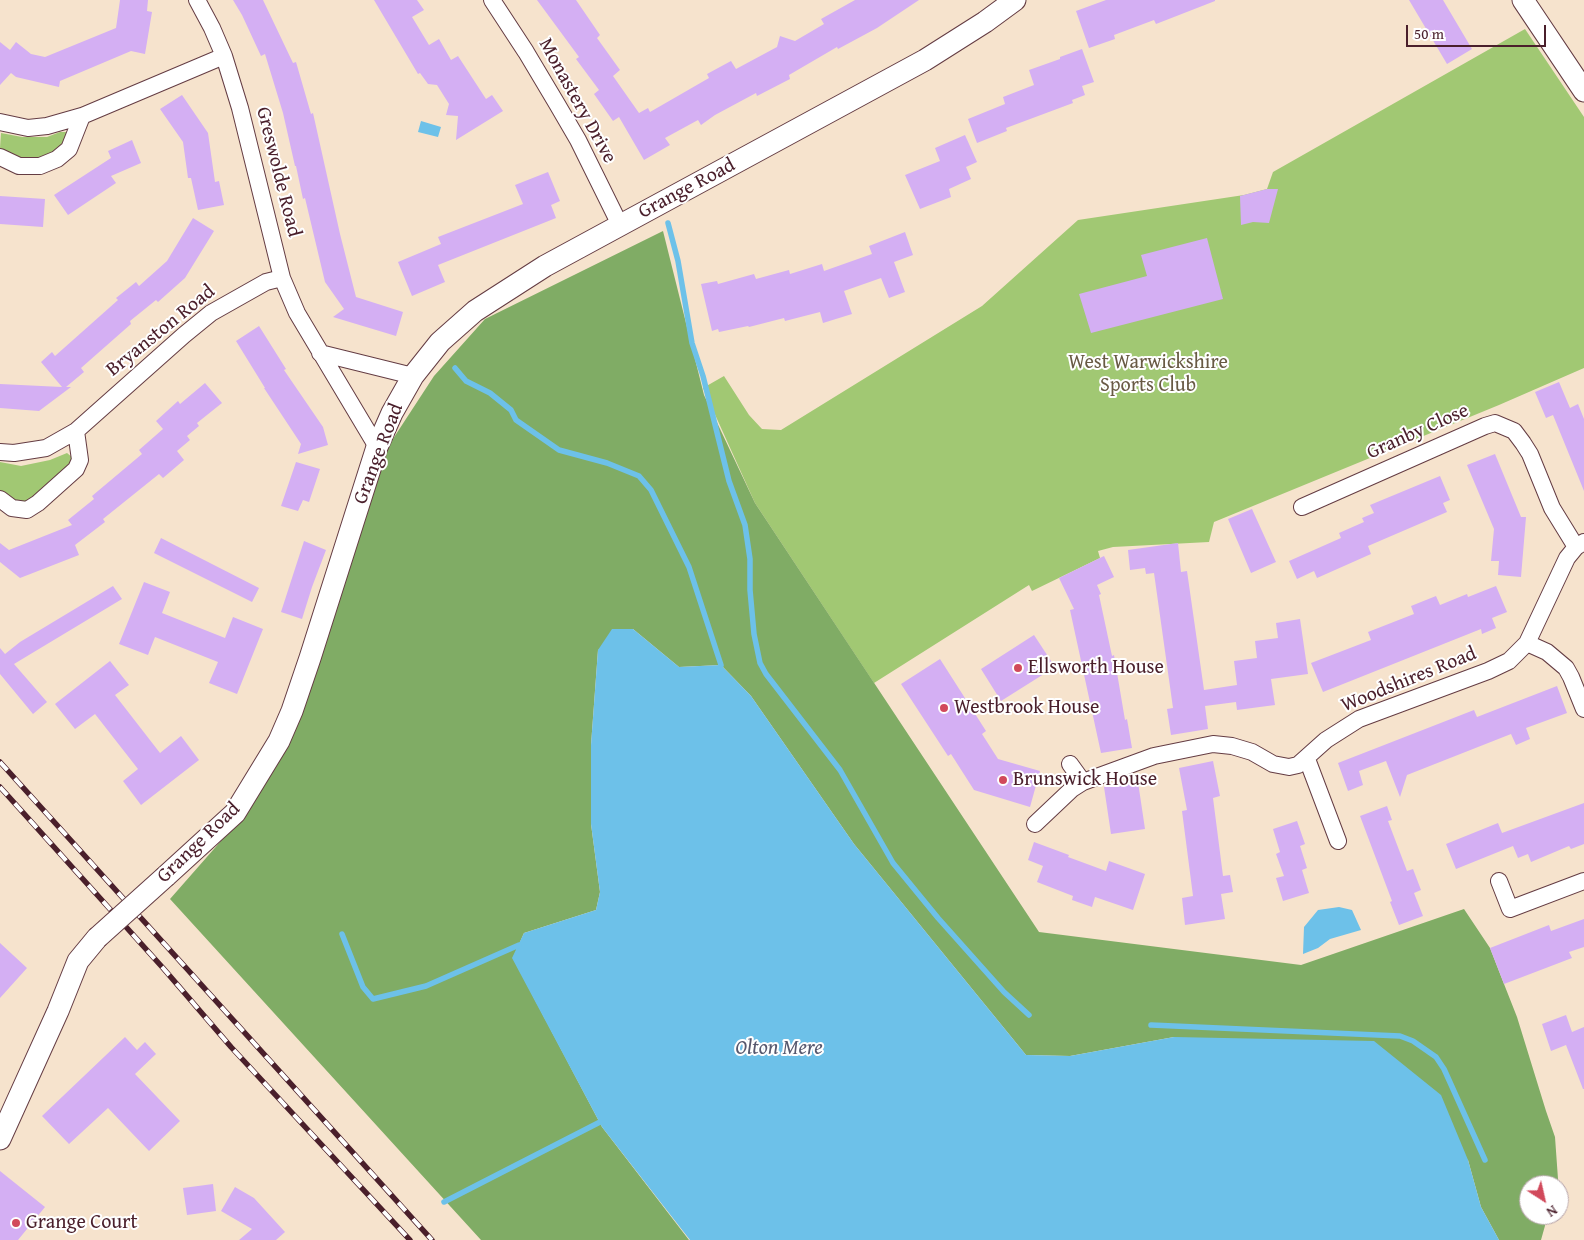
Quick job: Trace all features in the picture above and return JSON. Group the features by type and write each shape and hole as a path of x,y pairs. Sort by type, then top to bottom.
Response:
{"street":[{"name":"Greswolde Road","path":"197,0 224,56 240,108 282,278 297,313 377,447"},
{"name":"Monastery Drive","path":"492,0 526,52 578,140 620,225"},
{"name":"Grange Road","path":"0,1139 78,962 97,938 235,813 279,741 292,711 310,658 377,447 392,414 413,376 440,342 475,311 537,270 925,60 985,22 1015,0"},
{"path":"1523,0 1584,91"},
{"path":"0,122 28,128 47,126 82,116 224,56"},
{"path":"0,157 19,166 40,166 57,159 69,149 82,116"},
{"name":"Bryanston Road","path":"0,452 14,453 46,448 76,431 211,313 266,282 282,278"},
{"path":"320,353 413,376"},
{"name":"Granby Close","path":"1302,507 1495,423 1514,431 1523,443 1530,454 1552,508 1580,545"},
{"path":"0,499 12,508 27,510 38,503 76,469 80,460 76,431"},
{"name":"Woodshires Road","path":"1034,824 1072,789 1084,782 1154,756 1213,744 1232,746 1252,752 1273,764 1290,767 1298,765 1307,759 1326,740 1359,719 1488,671 1509,661 1527,643 1567,558 1580,545"},
{"path":"1527,643 1547,652 1566,668 1572,676 1584,708"},
{"path":"1307,759 1338,841"},
{"path":"1070,764 1084,782"},
{"path":"1499,881 1510,909 1584,881"}],"green space":[{"name":"West Warwickshire Sports Club","path":"1525,29 1584,117 1584,368 1214,522 1209,542 1113,547 1098,551 1100,558 1032,591 1029,585 874,683 755,503 703,388 724,376 749,415 762,429 781,430 982,306 1078,220 1244,195 1267,189 1273,172"},
{"path":"60,132 66,132 69,136 61,149 48,158 25,161 0,148 1,133 22,137 47,137"},
{"path":"663,231 704,395 755,503 1039,932 1301,965 1464,909 1490,948 1517,1017 1555,1137 1558,1175 1519,1175 1519,1225 1545,1225 1541,1240 1499,1240 1481,1207 1468,1160 1174,1037 1070,1056 1026,1055 854,844 751,696 721,665 679,667 633,629 598,650 591,745 591,824 600,892 596,910 524,933 513,958 602,1127 689,1240 481,1240 170,899 235,825 387,448 434,376 485,319"},
{"path":"67,453 73,458 70,470 21,505 0,491 0,462 21,466 50,460"}],"water":[{"path":"421,121 441,127 438,137 418,132"},
{"name":"Olton Mere","path":"612,629 633,629 679,667 721,665 751,696 854,844 1026,1055 1070,1056 1174,1037 1374,1041 1441,1095 1468,1160 1481,1207 1499,1240 690,1240 602,1127 512,958 524,933 596,910 600,892 591,824 591,745 598,650"},
{"path":"1339,907 1352,910 1361,930 1330,939 1318,948 1303,954 1304,927 1318,910"}],"building":[{"path":"120,0 148,0 147,11 152,12 145,54 131,51 60,81 59,87 16,77 11,73 0,85 0,42 10,50 16,42 31,54 45,57 116,28"},
{"path":"233,0 263,0 293,63 296,62 311,114 313,113 356,297 403,312 396,336 333,317 344,309 325,282 283,113 265,54 261,56"},
{"path":"374,0 417,0 424,10 412,17 429,45 439,39 451,60 458,56 486,99 492,95 503,111 456,140 458,116 446,115 449,104 437,85 428,84 420,73 418,74"},
{"path":"537,0 576,0 600,35 597,38 620,70 613,76 639,113 648,108 650,112 709,78 707,74 731,61 736,69 777,47 780,36 795,41 824,24 821,19 855,0 919,0 877,28 838,49 837,47 789,75 790,79 757,96 756,93 715,115 701,125 698,120 665,138 670,145 644,160 619,117 613,121 594,94 599,90 576,59 579,57"},
{"path":"1106,0 1215,1 1156,24 1154,20 1114,35 1115,39 1089,48 1076,11"},
{"path":"1409,0 1443,0 1472,49 1447,64"},
{"path":"1082,49 1094,82 1082,86 1085,95 1072,100 1073,103 1006,128 1007,131 977,143 968,119 1005,104 1003,97 1034,85 1029,70"},
{"path":"182,95 208,133 215,182 219,181 224,205 198,210 191,178 188,178 183,142 160,109"},
{"path":"965,135 977,162 966,167 971,179 949,189 951,197 920,209 905,175 940,161 935,148"},
{"path":"132,140 141,163 111,176 116,183 68,215 54,195 111,158 108,151"},
{"path":"548,172 560,201 551,205 556,218 438,265 445,282 412,296 398,262 441,244 438,237 523,204 515,185"},
{"path":"1267,189 1278,189 1269,223 1253,222 1241,225 1240,196"},
{"path":"0,196 45,199 43,227 0,224"},
{"path":"193,218 214,231 185,278 158,302 156,300 130,321 131,324 81,368 84,372 66,387 71,387 39,411 0,408 0,384 62,387 41,362 52,352 55,356 118,300 116,298 136,282 139,286 167,261"},
{"path":"905,232 913,255 894,262 905,292 889,298 881,278 844,291 852,314 823,323 820,312 785,321 784,318 749,327 719,332 718,329 712,331 701,284 717,281 718,284 754,274 756,279 789,270 790,274 822,264 824,271 872,254 869,246"},
{"path":"1207,238 1223,299 1091,333 1079,294 1147,276 1141,255"},
{"path":"259,326 286,369 284,370 323,427 328,445 298,454 301,444 236,341"},
{"path":"1559,382 1570,408 1578,404 1584,419 1584,491 1553,415 1546,418 1535,392"},
{"path":"205,383 222,403 197,423 199,426 187,436 190,440 177,451 184,460 163,478 159,474 103,519 105,522 75,545 79,555 20,578 0,562 0,543 9,550 72,525 68,520 94,499 92,496 142,454 139,450 163,429 156,421 178,401 180,404"},
{"path":"1495,454 1521,517 1526,517 1521,577 1498,575 1499,561 1491,561 1494,529 1467,465"},
{"path":"296,462 320,469 309,502 303,500 298,511 281,506"},
{"path":"1440,476 1450,500 1443,503 1447,512 1368,546 1371,554 1317,578 1314,571 1297,579 1289,561 1341,538 1339,533 1364,522 1362,518 1374,513 1370,505"},
{"path":"1252,509 1276,562 1251,573 1228,519"},
{"path":"161,538 259,588 252,602 154,553"},
{"path":"304,541 326,550 302,619 281,612"},
{"path":"1178,543 1181,572 1187,571 1204,690 1237,685 1234,661 1257,658 1255,641 1278,638 1276,623 1300,619 1308,674 1271,679 1275,705 1237,710 1236,702 1205,706 1208,729 1171,735 1167,709 1173,708 1154,573 1146,574 1145,568 1130,570 1128,550"},
{"path":"1104,556 1114,577 1097,585 1101,594 1099,595 1112,656 1114,655 1125,720 1127,719 1132,748 1101,753 1070,610 1074,609 1059,578"},
{"path":"144,582 170,592 162,613 225,638 233,617 263,629 237,694 209,683 218,662 155,637 148,655 119,644"},
{"path":"113,586 122,599 14,664 47,702 33,714 0,674 0,648 5,654 20,642"},
{"path":"1496,586 1507,612 1492,618 1496,628 1482,634 1481,629 1323,692 1311,663 1371,640 1368,632 1414,614 1411,606 1436,596 1440,605 1467,594 1468,597"},
{"name":"Ellsworth House","path":"1034,635 1055,667 1001,701 981,669"},
{"path":"940,659 986,731 982,734 998,759 1040,771 1030,807 974,790 951,754 948,756 901,684"},
{"path":"110,661 129,685 115,695 160,753 181,736 199,760 141,805 123,781 138,769 95,714 75,729 55,704"},
{"path":"1557,686 1567,713 1526,728 1530,739 1516,745 1511,734 1407,775 1400,797 1386,761 1359,771 1363,785 1348,791 1338,763 1474,710 1477,717"},
{"path":"1213,761 1220,796 1213,798 1223,876 1230,875 1233,892 1221,894 1225,919 1185,925 1182,898 1193,896 1182,811 1187,810 1179,768"},
{"path":"1138,782 1145,829 1111,834 1104,787"},
{"path":"1584,803 1584,844 1571,849 1569,846 1531,862 1528,854 1518,858 1513,846 1456,869 1446,844 1498,823 1502,833"},
{"path":"1387,806 1392,820 1388,821 1407,871 1413,869 1421,890 1414,893 1423,916 1399,925 1360,816"},
{"path":"1297,821 1305,844 1300,846 1307,868 1302,870 1309,893 1283,901 1276,878 1284,876 1276,854 1280,852 1273,829"},
{"path":"1034,842 1106,871 1109,861 1145,874 1133,910 1095,897 1092,907 1072,900 1073,896 1037,882 1043,866 1028,860"},
{"path":"1584,919 1584,947 1569,952 1572,958 1504,984 1490,948 1549,925 1551,931"},
{"path":"0,943 27,968 0,998"},
{"path":"1566,1015 1572,1032 1584,1027 1584,1089 1566,1045 1551,1051 1542,1024"},
{"path":"125,1037 137,1050 145,1042 156,1054 135,1074 180,1121 149,1151 108,1108 69,1144 42,1116"},
{"name":"Grange Court","path":"0,1171 45,1207 18,1240 0,1240"},
{"path":"213,1184 216,1211 187,1215 183,1188"},
{"path":"235,1187 254,1198 285,1232 276,1240 239,1240 252,1229 221,1211"}],"waterway":[{"path":"668,223 678,261 692,343 703,376 729,481 745,525 750,559 750,590 754,634 760,663 766,674 840,770 893,863 938,918 1004,992 1029,1015"},
{"path":"455,368 466,381 490,393 511,410 516,420 559,450 607,463 639,476 651,490 689,567 721,665"},
{"path":"342,934 363,987 373,999 426,986 519,945"},
{"path":"1151,1025 1400,1036 1413,1041 1436,1057 1444,1069 1485,1160"},
{"path":"444,1202 600,1122"}],"railway":[{"path":"0,762 432,1240"},
{"path":"0,787 163,968 231,1047 410,1240"}],"place":[{"name":"Ellsworth House","path":"1018,668"},
{"name":"Westbrook House","path":"944,708"},
{"name":"Brunswick House","path":"1003,780"},
{"name":"Grange Court","path":"16,1223"}]}
